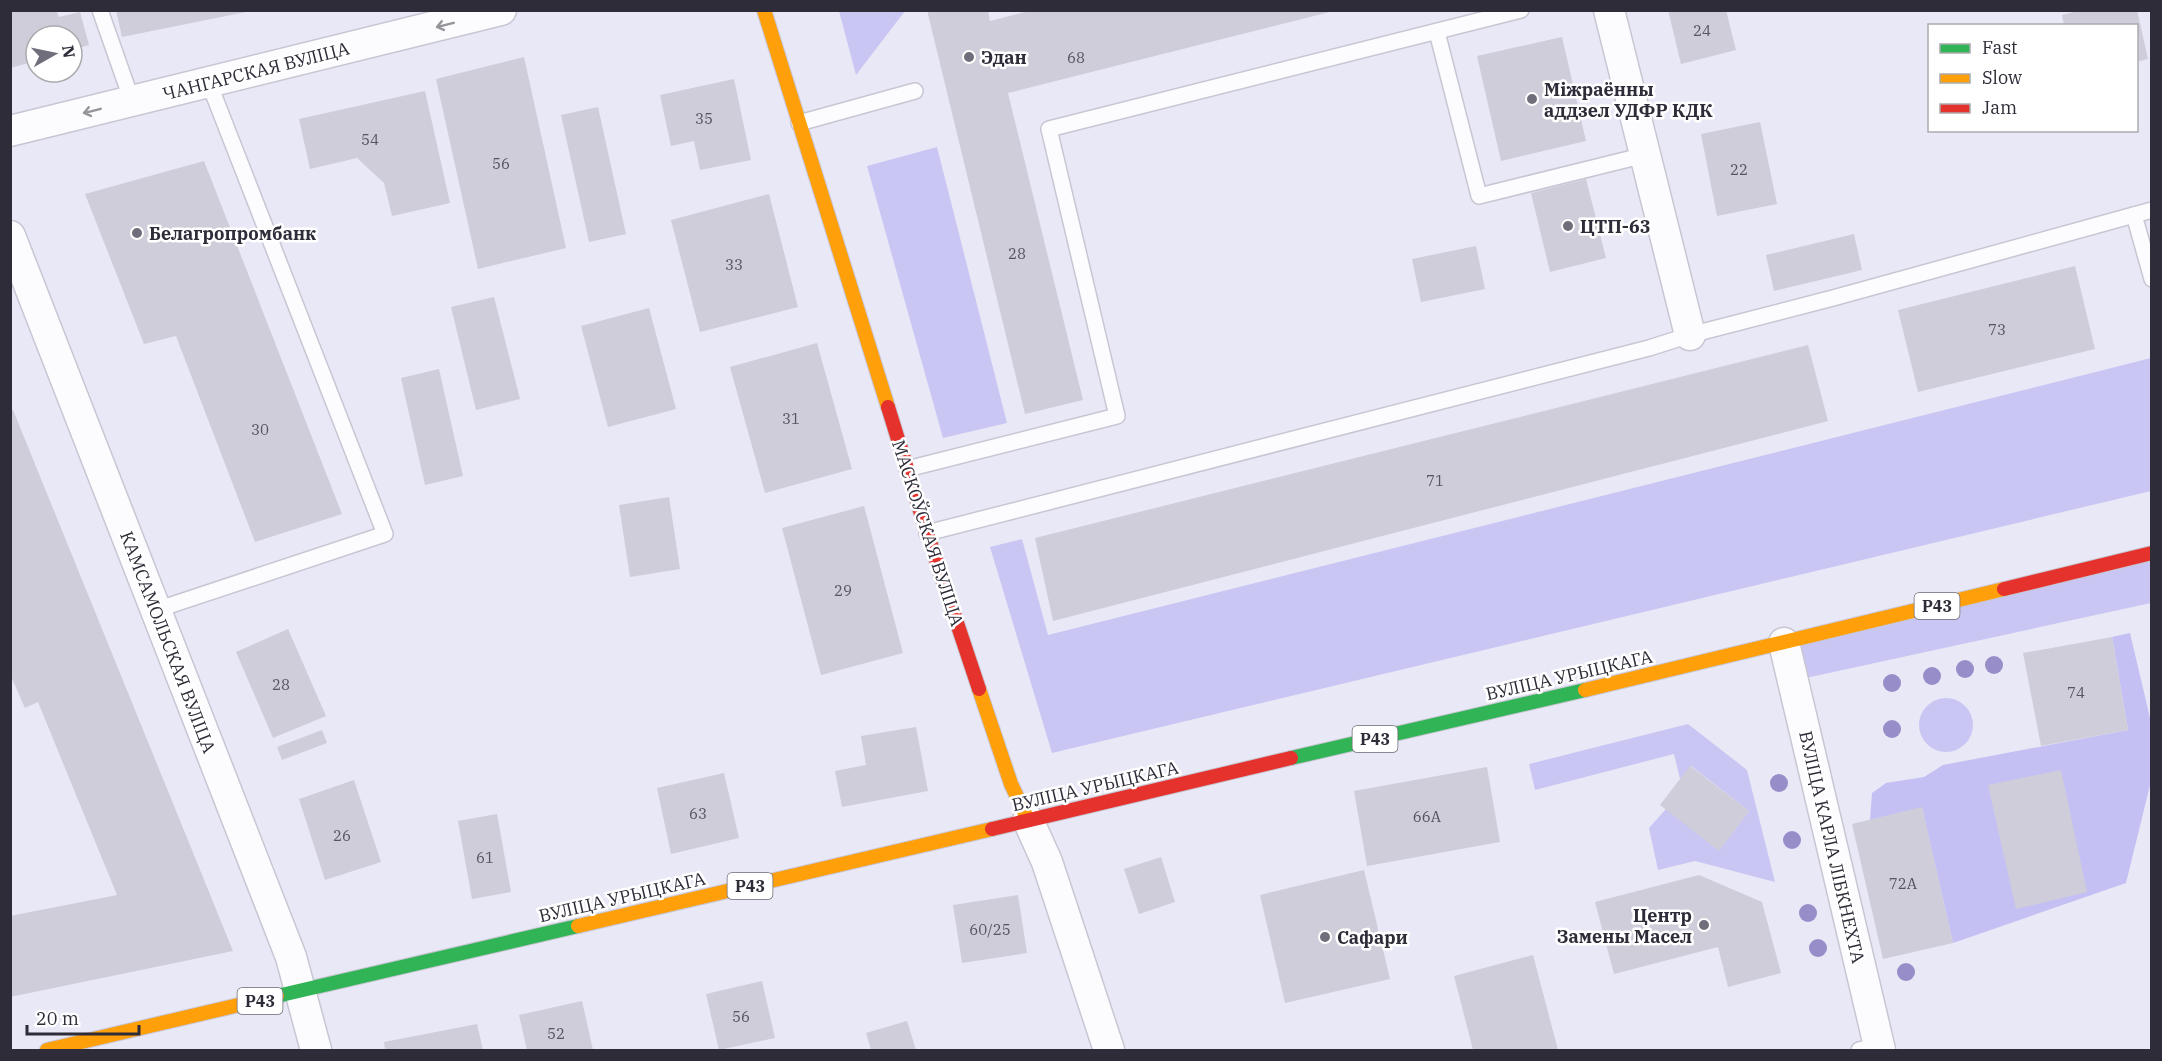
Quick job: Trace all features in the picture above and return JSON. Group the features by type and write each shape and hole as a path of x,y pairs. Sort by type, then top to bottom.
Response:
{"main road":[{"name":"МАСКОЎСКАЯ ВУЛІЦА","path":"764,10 927,533 1011,784 1028,820"},
{"name":"ВУЛІЦА УРЫЦКАГА","path":"47,1050 1784,643 2151,553"}],"street":[{"name":"ЧАНГАРСКАЯ ВУЛІЦА","path":"10,131 501,10"},
{"path":"1609,10 1690,335"},
{"name":"КАМСАМОЛЬСКАЯ ВУЛІЦА","path":"10,236 291,957 316,1050"},
{"name":"ВУЛІЦА КАРЛА ЛІБКНЕХТА","path":"1784,643 1873,1049"},
{"name":"МАСКОЎСКАЯ ВУЛІЦА","path":"1028,820 1047,862 1109,1050"}],"lane":[{"path":"99,10 132,101"},
{"path":"907,469 1117,416 1049,129 1521,10"},
{"path":"1437,32 1479,196 1645,154"},
{"path":"156,610 385,534 208,83"},
{"path":"799,123 915,91"},
{"path":"927,533 1650,348 1690,335 2151,210"},
{"path":"2134,215 2151,279"}],"shaded area":[{"path":"839,11 905,11 856,75"},
{"path":"937,147 1007,423 943,438 867,166"},
{"path":"2151,358 2151,491 1052,753 990,547 1022,539 1048,635"},
{"path":"2151,553 2151,603 1792,681 1784,643"},
{"path":"2130,633 2151,722 2152,777 2126,883 1953,943 1922,808 1870,820 1872,793 1886,783 1924,777 1943,765 2128,730 2112,637"},
{"path":"1941,698 1951,698 1961,702 1969,710 1973,725 1969,740 1961,748 1951,752 1941,752 1931,748 1923,740 1919,730 1919,720 1923,710 1931,702"},
{"path":"1688,724 1747,770 1775,882 1695,861 1658,870 1649,828 1666,809 1719,850 1749,811 1691,766 1680,779 1674,754 1535,790 1529,764"}],"building":[{"path":"10,10 56,10 59,17 80,12 83,24 24,24 24,64 10,68"},
{"path":"116,10 246,10 246,12 122,37"},
{"path":"927,10 988,10 990,21 1033,10 1338,10 1008,93 1083,400 1025,414"},
{"path":"1668,10 1726,10 1736,50 1681,64"},
{"path":"2081,10 2137,10 2148,59 2138,62 2138,24 2064,24 2062,15"},
{"path":"84,27 89,45 84,46"},
{"name":"Міжраённы аддзел УДФР КДК","path":"1562,37 1586,141 1501,161 1477,56"},
{"path":"524,57 566,248 478,269 436,79"},
{"path":"734,79 751,160 700,170 694,141 671,146 660,95"},
{"path":"425,91 450,203 392,216 384,183 357,158 310,169 299,119"},
{"path":"598,107 626,234 589,242 561,115"},
{"path":"1760,122 1777,204 1717,216 1701,134"},
{"path":"204,161 342,514 255,542 176,336 144,344 85,194"},
{"name":"ЦТП-63","path":"1586,179 1606,258 1550,272 1531,193"},
{"path":"769,194 798,307 700,332 671,220"},
{"path":"1854,234 1862,270 1774,291 1766,255"},
{"path":"1476,246 1485,289 1421,302 1412,259"},
{"path":"2075,266 2095,349 1918,392 1898,310"},
{"path":"494,297 520,399 476,410 451,307"},
{"path":"649,308 676,409 608,427 581,326"},
{"path":"817,343 852,469 765,493 730,367"},
{"path":"1808,345 1828,421 1053,621 1035,538"},
{"path":"439,369 463,476 425,485 401,378"},
{"path":"13,410 233,951 10,997 10,916 117,895 38,702 25,708 10,674 10,411"},
{"path":"669,497 680,569 630,577 619,505"},
{"path":"864,506 903,653 821,675 782,528"},
{"path":"288,629 326,716 273,738 236,652"},
{"path":"2112,637 2128,730 2041,746 2023,653"},
{"path":"916,727 928,791 842,807 835,771 866,765 861,736"},
{"path":"322,730 327,743 282,760 277,747"},
{"path":"1690,766 1749,811 1719,851 1660,805"},
{"path":"1487,767 1500,842 1367,866 1354,791"},
{"path":"2061,770 2087,892 2016,909 1988,785"},
{"path":"724,773 739,838 671,854 657,788"},
{"path":"354,780 381,862 325,880 299,799"},
{"path":"1922,807 1953,943 1883,959 1852,824"},
{"path":"497,814 511,892 472,899 458,821"},
{"path":"1161,857 1175,902 1139,914 1124,869"},
{"name":"Сафари","path":"1364,870 1390,979 1285,1003 1260,895"},
{"path":"1699,875 1762,902 1781,973 1728,987 1718,947 1614,974 1595,902"},
{"path":"1018,895 1027,953 962,963 953,905"},
{"path":"1533,955 1558,1050 1473,1050 1454,976"},
{"path":"762,981 775,1038 719,1050 706,994"},
{"path":"582,1001 593,1050 527,1050 519,1015"},
{"path":"907,1021 916,1050 871,1050 866,1033"},
{"path":"477,1024 483,1050 385,1050 384,1042"}],"traffic: fast":[{"path":"1291,758 1585,690"},
{"path":"277,996 578,926"}],"traffic: slow":[{"path":"764,10 888,407"},
{"path":"1585,690 2004,589"},
{"path":"979,689 1011,784 1028,820"},
{"path":"578,926 992,829"},
{"path":"47,1050 277,996"}],"traffic: jam":[{"path":"888,407 979,689"},
{"path":"2004,589 2152,553"},
{"path":"992,829 1291,758"}],"place":[{"name":"Эдан","path":"969,57"},
{"name":"Міжраённы аддзел УДФР КДК","path":"1532,99"},
{"name":"ЦТП-63","path":"1568,226"},
{"name":"Белагропромбанк","path":"137,233"},
{"name":"Центр Замены Масел","path":"1704,925"},
{"name":"Сафари","path":"1325,937"}]}
